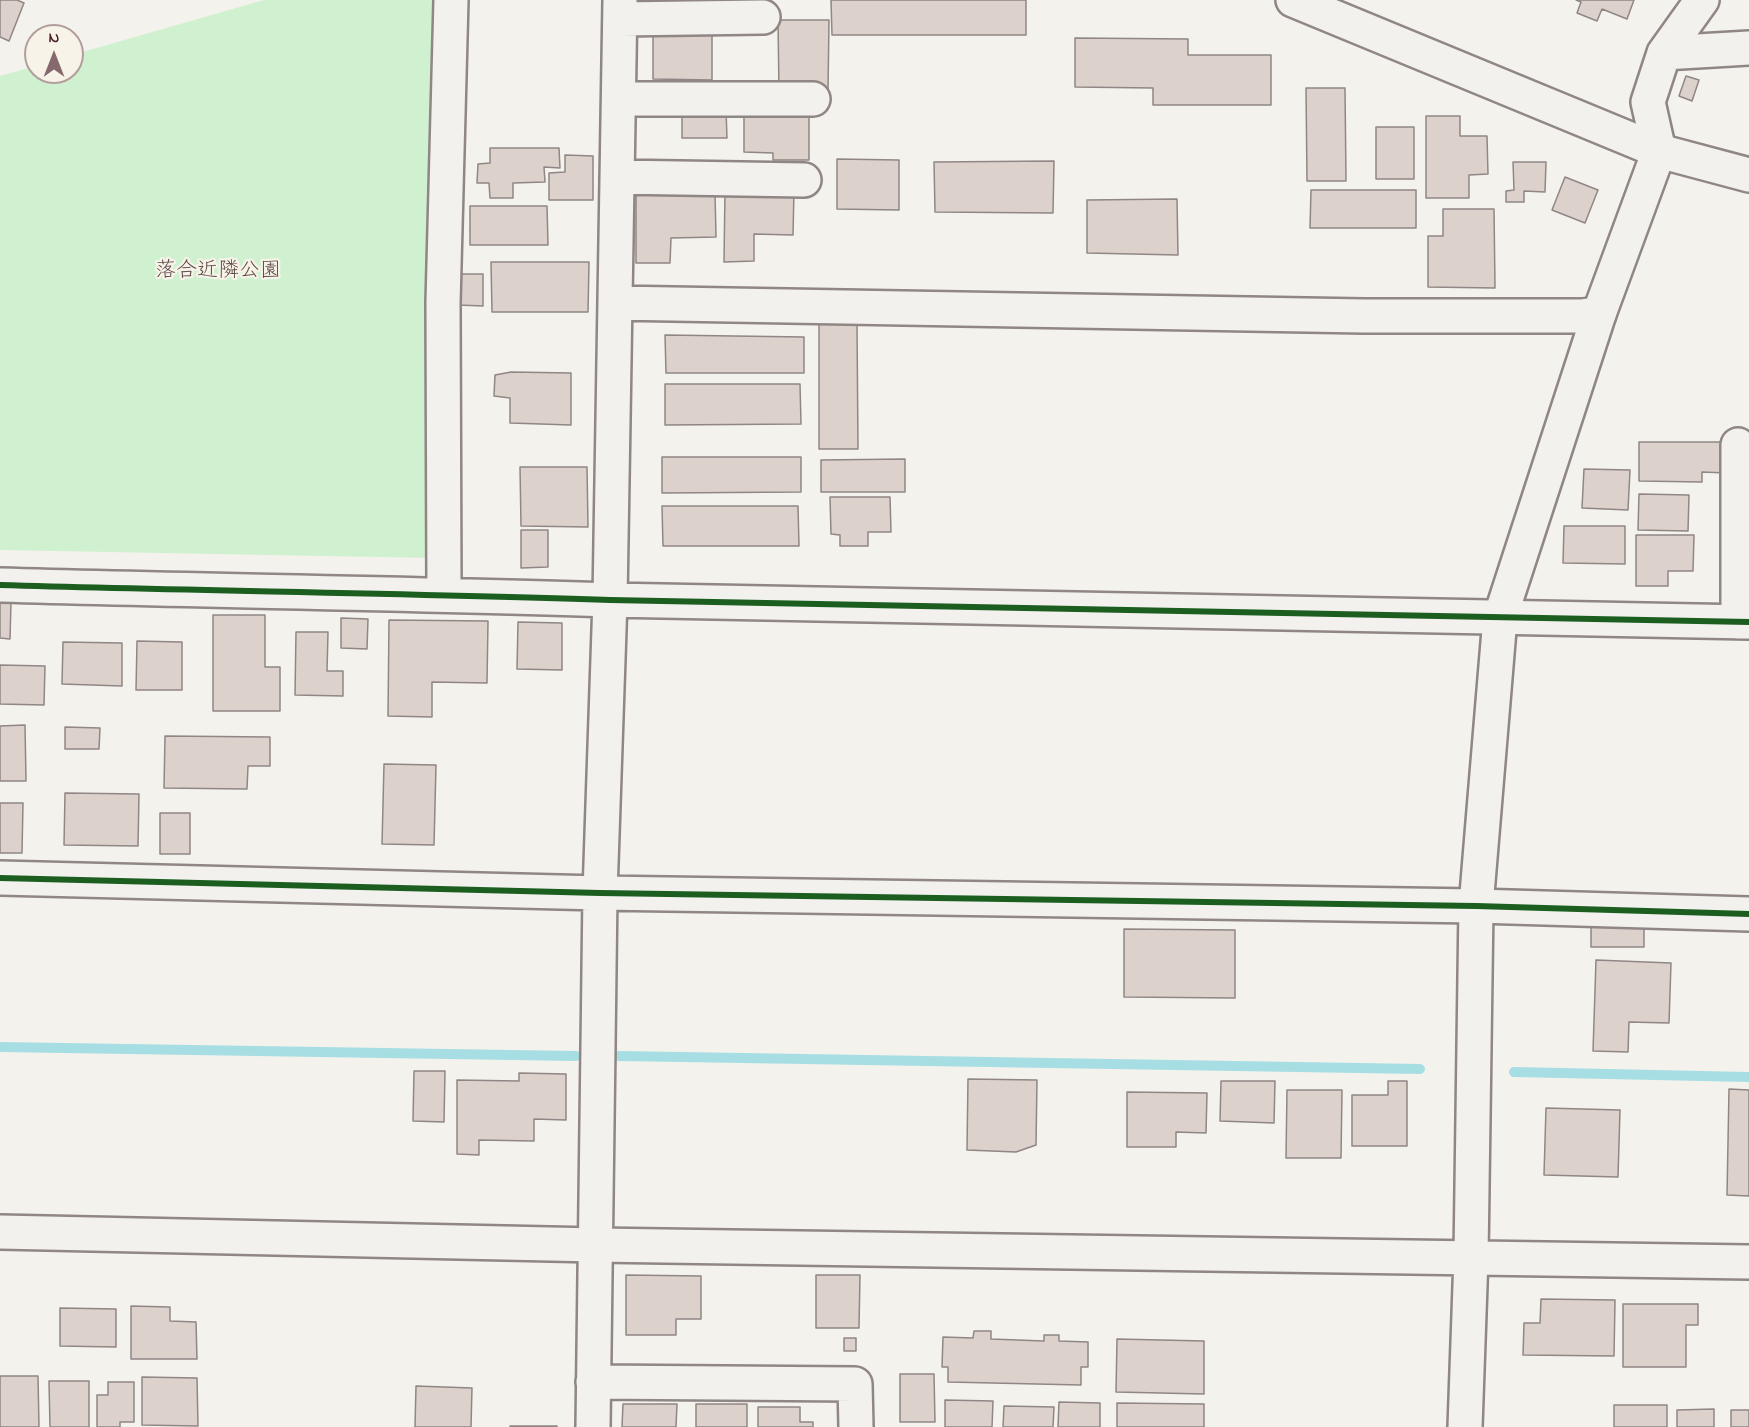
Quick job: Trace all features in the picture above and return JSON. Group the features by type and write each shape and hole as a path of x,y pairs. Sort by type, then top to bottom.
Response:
{"street":[{"path":"444,594 443,303 451,0"},
{"path":"1293,0 1659,151 1749,175"},
{"path":"1465,1427 1472,1257 1476,906 1500,618 1599,314 1659,151 1648,102 1664,53 1702,0"},
{"path":"593,1427 600,893 610,600 620,10 763,17"},
{"path":"1664,53 1749,48"},
{"path":"618,99 813,99"},
{"path":"617,177 804,180"},
{"path":"615,303 1364,316 1582,316 1599,314"},
{"path":"0,585 248,592 444,594 610,600 1744,622 1738,445"},
{"path":"0,878 600,893 1476,906 1749,914"},
{"path":"0,1232 596,1245 1749,1262"},
{"path":"593,1382 855,1384 856,1427"}],"green space":[{"name":"落合近隣公園","path":"264,0 441,0 433,558 0,550 0,76 24,69 24,84 84,84 84,52"}],"building":[{"path":"0,0 17,0 24,3 9,41 0,37"},
{"path":"831,0 1026,0 1026,35 832,35"},
{"path":"1576,0 1634,0 1627,19 1602,9 1597,21 1577,13 1581,2"},
{"path":"778,20 829,20 828,92 779,92"},
{"path":"653,33 712,34 712,80 653,79"},
{"path":"1075,38 1188,39 1188,55 1271,55 1271,105 1153,105 1153,88 1075,87"},
{"path":"1686,76 1699,80 1692,101 1679,96"},
{"path":"1306,88 1345,88 1346,181 1307,181"},
{"path":"682,110 726,110 727,138 682,138"},
{"path":"744,111 809,111 809,160 773,160 773,153 744,152"},
{"path":"1426,116 1460,116 1460,136 1487,136 1488,174 1469,175 1469,198 1426,198"},
{"path":"1376,127 1414,127 1414,179 1376,179"},
{"path":"490,148 559,148 560,168 544,167 545,182 513,183 513,198 490,198 489,183 477,183 478,164 490,163"},
{"path":"565,155 593,156 593,200 549,200 549,173 565,172"},
{"path":"837,159 899,160 899,210 837,209"},
{"path":"1054,161 1053,213 935,212 934,162"},
{"path":"1513,162 1546,162 1545,192 1524,191 1524,202 1506,202 1506,191 1514,190"},
{"path":"1565,177 1598,190 1585,223 1552,210"},
{"path":"725,190 794,190 793,235 754,234 754,261 724,262"},
{"path":"1311,190 1416,190 1416,228 1310,228"},
{"path":"636,192 715,193 716,237 671,238 670,263 636,263"},
{"path":"1177,199 1178,255 1087,253 1087,200"},
{"path":"470,206 547,206 548,245 470,245"},
{"path":"1443,209 1494,209 1495,288 1428,287 1428,236 1443,236"},
{"path":"491,262 589,262 588,312 492,312"},
{"path":"458,274 483,274 483,306 458,305"},
{"path":"819,323 857,324 858,449 819,449"},
{"path":"665,335 804,337 804,373 666,373"},
{"path":"511,372 571,373 571,425 510,423 510,398 494,396 495,375"},
{"path":"665,384 800,384 801,424 665,425"},
{"path":"1639,442 1728,442 1727,473 1702,472 1702,482 1639,481"},
{"path":"662,457 801,457 801,492 662,493"},
{"path":"905,459 905,492 821,492 821,460"},
{"path":"520,467 587,467 588,527 521,526"},
{"path":"1584,469 1630,470 1628,510 1582,508"},
{"path":"1639,494 1689,495 1688,531 1638,530"},
{"path":"830,497 890,497 891,532 868,532 868,546 840,546 840,535 831,534"},
{"path":"662,506 798,506 799,546 663,546"},
{"path":"1564,526 1625,526 1625,564 1563,563"},
{"path":"521,530 548,530 548,567 521,568"},
{"path":"1636,535 1694,535 1693,571 1668,571 1668,586 1636,586"},
{"path":"0,601 11,602 10,639 0,638"},
{"path":"213,615 265,615 265,667 280,667 280,711 213,711"},
{"path":"341,618 368,619 367,649 341,648"},
{"path":"389,620 488,621 487,683 432,682 432,717 388,716"},
{"path":"518,622 562,623 562,670 517,669"},
{"path":"296,632 328,632 327,671 343,671 343,696 295,695"},
{"path":"137,641 182,642 182,690 136,690"},
{"path":"63,642 122,643 122,686 62,684"},
{"path":"0,665 45,666 44,705 0,704"},
{"path":"25,725 26,781 0,781 0,726"},
{"path":"65,727 100,728 99,749 65,749"},
{"path":"165,736 270,737 270,766 248,766 247,789 164,788"},
{"path":"384,764 436,765 434,845 382,844"},
{"path":"65,793 139,794 138,846 64,845"},
{"path":"0,803 23,803 22,853 0,853"},
{"path":"160,813 190,813 190,854 160,854"},
{"path":"1591,923 1644,923 1644,947 1591,947"},
{"path":"1124,929 1235,930 1235,998 1124,997"},
{"path":"1596,960 1671,963 1669,1023 1629,1022 1628,1052 1593,1051"},
{"path":"414,1071 445,1071 444,1122 413,1121"},
{"path":"519,1073 566,1074 566,1120 534,1119 534,1141 479,1140 479,1155 457,1154 457,1080 519,1081"},
{"path":"968,1079 1037,1080 1036,1145 1016,1152 967,1150"},
{"path":"1221,1081 1275,1081 1274,1123 1220,1121"},
{"path":"1388,1081 1407,1081 1407,1146 1352,1146 1352,1095 1388,1095"},
{"path":"1729,1089 1749,1090 1749,1196 1727,1195"},
{"path":"1287,1090 1342,1090 1341,1158 1286,1158"},
{"path":"1127,1092 1207,1093 1206,1133 1176,1132 1176,1147 1127,1147"},
{"path":"1546,1108 1620,1110 1618,1177 1544,1175"},
{"path":"626,1275 701,1276 701,1319 676,1319 676,1335 626,1335"},
{"path":"816,1275 860,1275 859,1328 816,1328"},
{"path":"1541,1299 1615,1300 1614,1356 1523,1355 1524,1323 1540,1323"},
{"path":"1623,1304 1698,1304 1698,1325 1686,1325 1686,1367 1623,1367"},
{"path":"131,1306 170,1307 170,1321 196,1322 197,1359 131,1359"},
{"path":"60,1308 116,1309 116,1347 60,1346"},
{"path":"974,1331 991,1331 991,1339 1044,1341 1044,1335 1059,1335 1059,1341 1088,1342 1088,1367 1081,1367 1081,1385 948,1382 948,1367 942,1367 943,1337 973,1338"},
{"path":"844,1338 856,1338 856,1351 844,1351"},
{"path":"1117,1339 1204,1341 1204,1394 1116,1392"},
{"path":"900,1374 934,1374 935,1422 900,1422"},
{"path":"0,1376 38,1376 39,1427 0,1427"},
{"path":"142,1377 197,1378 198,1426 142,1425"},
{"path":"49,1381 89,1381 89,1427 50,1427"},
{"path":"108,1382 134,1382 134,1422 120,1422 120,1427 97,1427 97,1395 108,1395"},
{"path":"416,1386 472,1388 471,1427 415,1427"},
{"path":"945,1400 993,1401 992,1427 945,1427"},
{"path":"1059,1402 1100,1403 1100,1427 1058,1427"},
{"path":"1117,1403 1204,1404 1204,1427 1117,1427"},
{"path":"623,1404 677,1404 676,1427 622,1427"},
{"path":"696,1404 747,1404 747,1427 696,1427"},
{"path":"1614,1405 1667,1405 1667,1427 1614,1427"},
{"path":"1004,1406 1054,1407 1053,1427 1003,1427"},
{"path":"758,1407 800,1407 800,1422 813,1422 813,1427 758,1427"},
{"path":"1714,1409 1714,1427 1677,1427 1677,1410"},
{"path":"1731,1410 1749,1410 1749,1427 1731,1427"},
{"path":"557,1426 557,1427 510,1427"}],"waterway":[{"path":"0,1047 576,1056"},
{"path":"619,1056 1420,1069"},
{"path":"1514,1072 1749,1077"}],"cycle path":[{"path":"0,585 610,600 1749,622"},
{"path":"0,878 600,893 1476,906 1749,914"}]}
